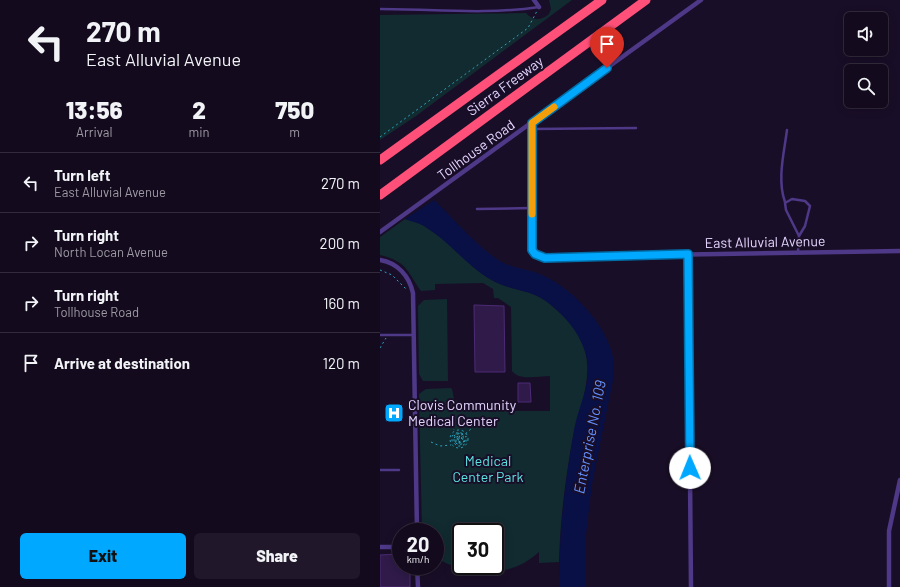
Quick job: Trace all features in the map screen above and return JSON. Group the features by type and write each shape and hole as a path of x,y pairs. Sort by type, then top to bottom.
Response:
{"highway":[{"name":"Sierra Freeway","path":"380,160 602,0"},
{"name":"Sierra Freeway","path":"380,195 646,0"}],"street":[{"path":"534,0 539,7"},
{"name":"Tollhouse Road","path":"380,232 701,0"},
{"path":"532,123 532,208"},
{"name":"East Alluvial Avenue","path":"532,208 532,245 535,254 545,258 900,251"},
{"path":"688,254 691,587"},
{"path":"380,260 395,266 408,279 413,293 417,523"},
{"path":"889,587 889,531 900,480"},
{"path":"380,547 392,547"},
{"path":"417,575 418,587"}],"lane":[{"path":"380,9 475,10 524,9 539,7"},
{"path":"532,130 636,128"},
{"path":"787,130 781,180 782,193 786,210 799,236"},
{"path":"785,203 792,199 799,199 810,206 805,226 799,236 798,253"},
{"path":"477,209 532,208"},
{"path":"380,335 413,335"},
{"path":"380,470 399,470"}],"path":[{"path":"380,137 528,28 539,7"},
{"path":"380,270 392,275 407,290"},
{"path":"380,348 388,335"},
{"path":"460,438 460,436 457,437 458,442 461,441 462,436 463,440 458,443 456,437 464,434 458,432 452,436 452,441 458,446 462,446 466,442 466,436 464,443 459,445 454,442 454,436 457,433 463,434 456,434 454,437 455,442 460,444 464,442 463,436 472,428 475,418"},
{"path":"452,425 455,431"},
{"path":"431,442 442,446 452,444 460,448 465,446 468,441 467,434 461,430 455,431 450,438 452,444"}],"green space":[{"path":"549,0 572,0 416,116 380,140 380,15 526,13 531,18 540,19 549,14 551,9"},
{"name":"Medical Center Park","path":"405,219 416,222 443,240 490,279 497,283 533,294 546,301 575,329 583,343 585,350 587,374 584,396 572,442 567,472 559,562 539,563 539,552 527,561 504,570 504,523 452,523 452,566 444,562 444,523 422,523 419,394 426,389 450,388 452,389 454,399 466,407 507,406 513,411 550,411 550,376 524,377 515,374 512,371 511,307 498,298 494,298 493,289 483,283 435,284 435,290 421,291 409,272 401,264 380,255 380,237"},
{"path":"447,299 448,381 423,381 419,374 418,306 424,300"}],"water":[{"name":"Enterprise No. 109","path":"434,200 478,244 500,261 542,275 554,281 578,300 599,325 612,352 614,365 613,378 592,484 585,543 585,587 560,587 560,548 563,508 574,430 587,383 588,366 585,351 575,331 557,310 539,297 495,282 474,268 435,234 422,225 405,219"}],"building":[{"path":"474,305 504,306 505,372 475,372"},
{"path":"518,383 530,383 531,402 518,402"},
{"path":"392,554 392,575 410,575 410,587 380,587 380,555"}],"slow traffic":[{"path":"532,214 532,123 554,107"}],"place":[{"name":"Clovis Community Medical Center","path":"394,413"}],"route":[{"path":"607,68 532,123 532,250 539,257 545,258 688,254 690,468"}]}
